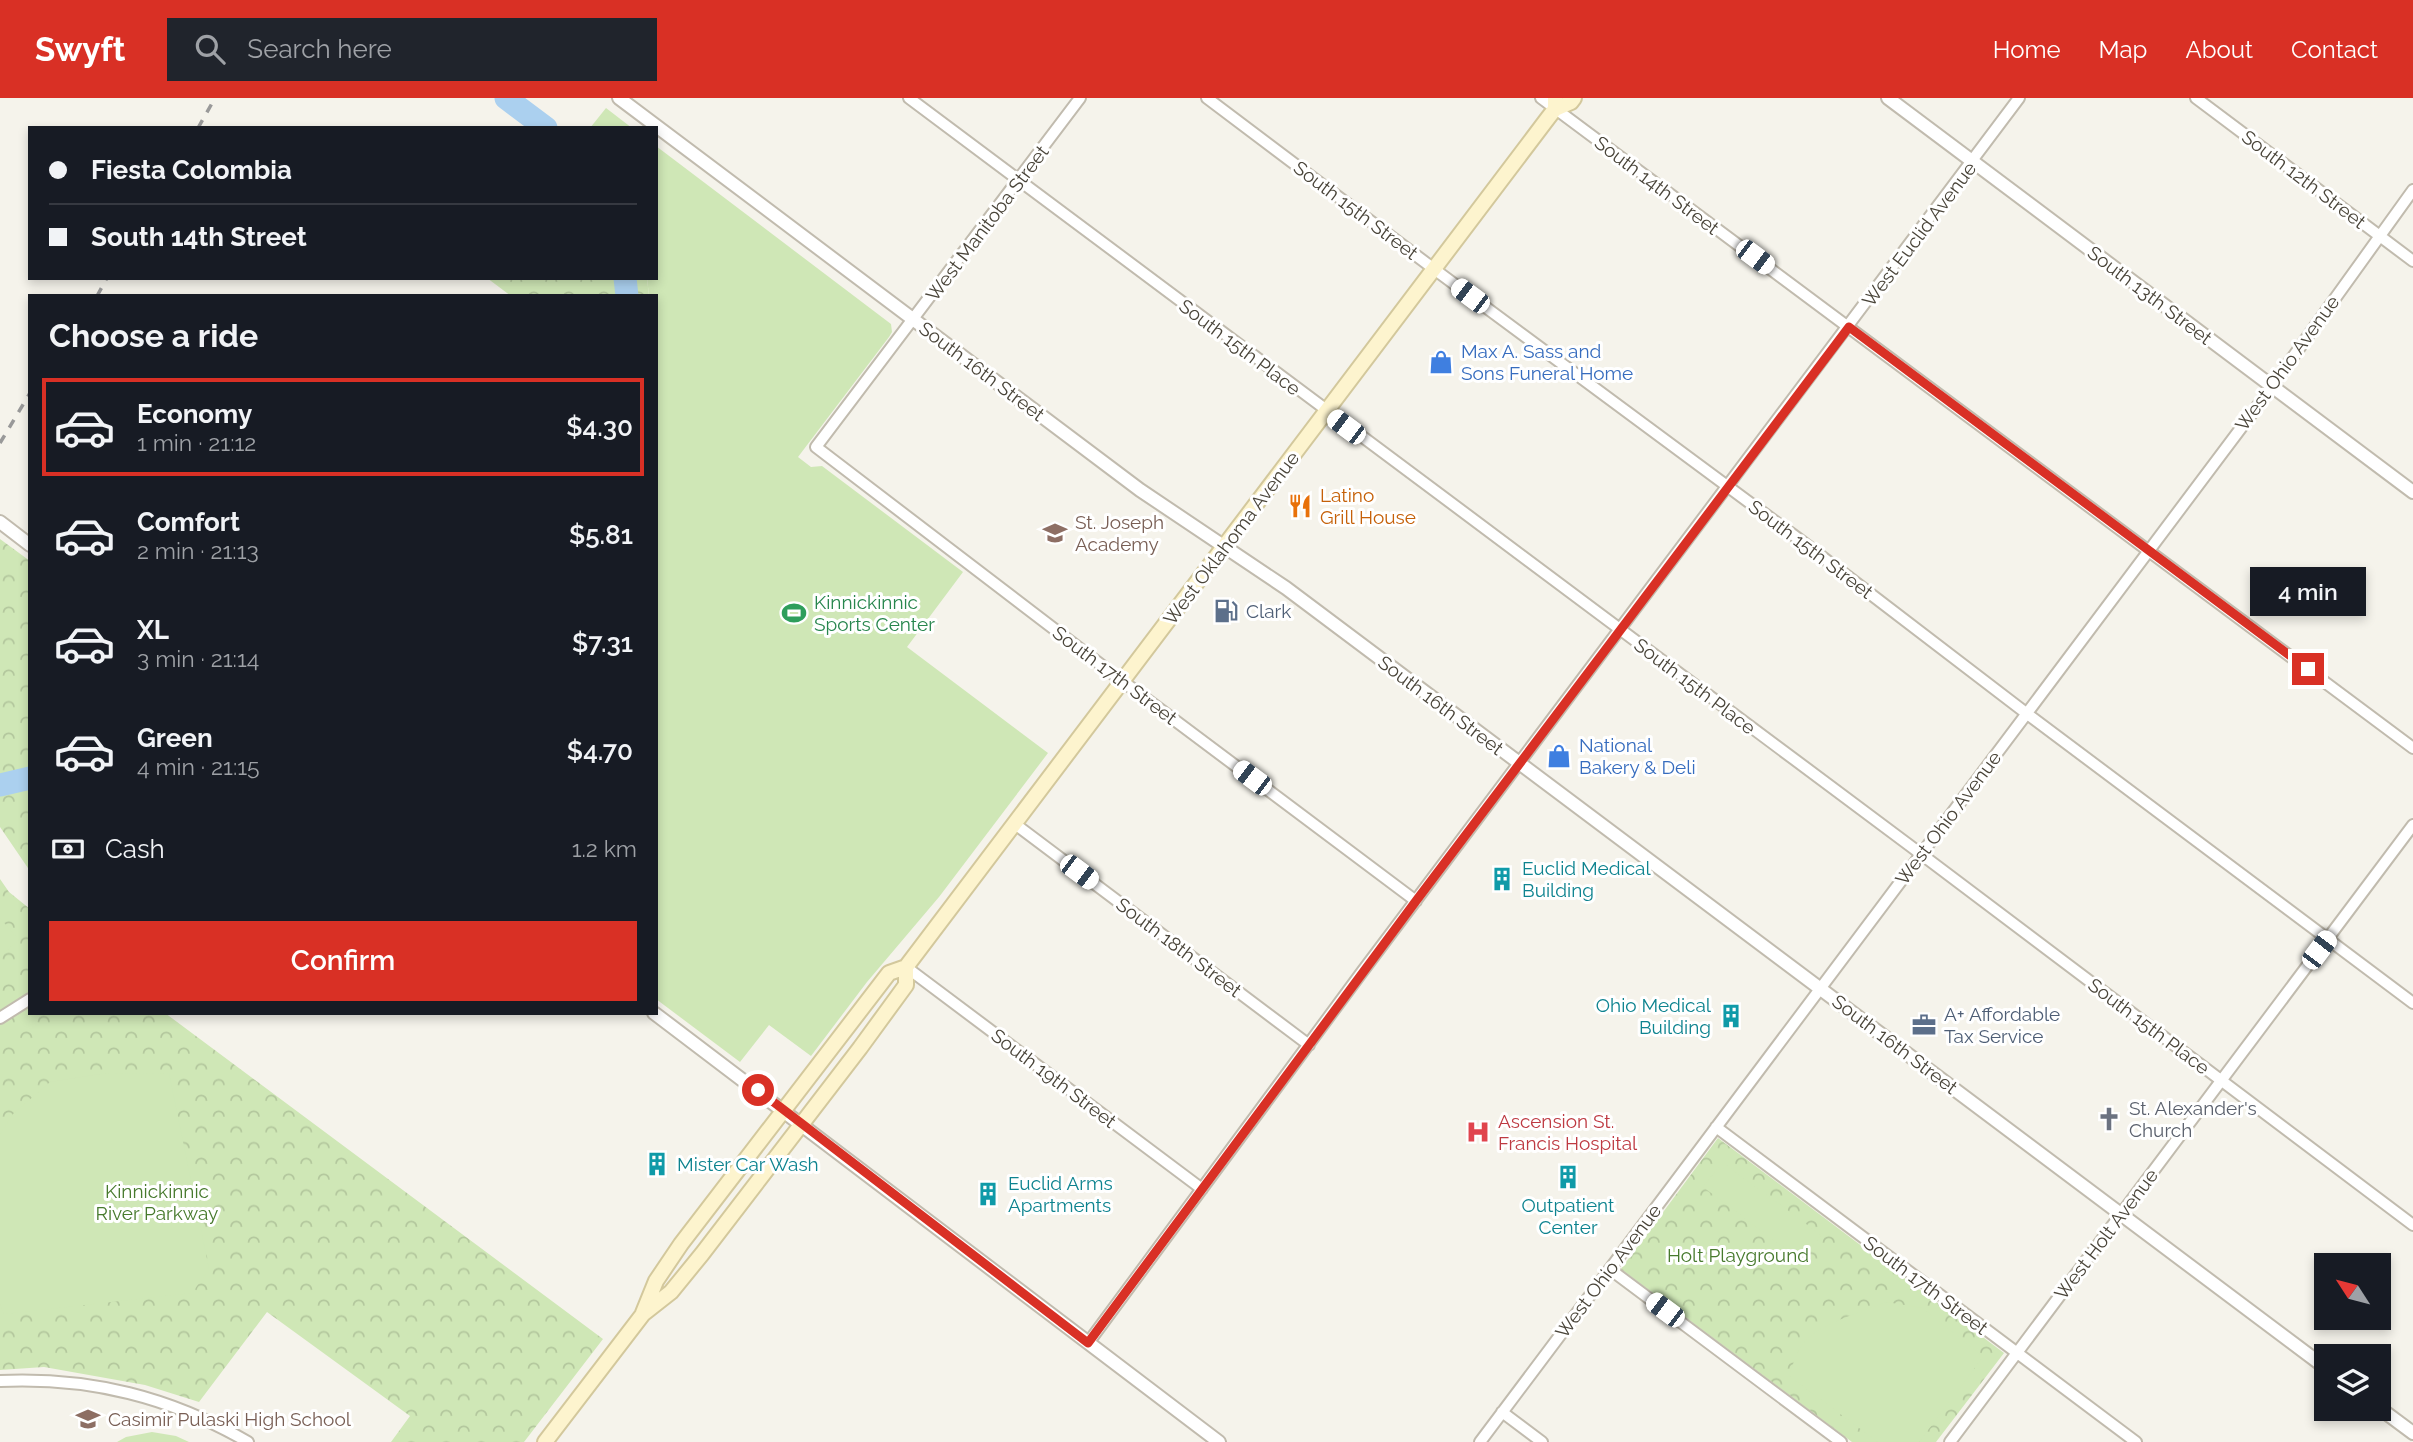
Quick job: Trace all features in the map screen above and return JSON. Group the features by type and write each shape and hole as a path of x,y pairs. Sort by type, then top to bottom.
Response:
{"main road":[{"name":"West Oklahoma Avenue","path":"550,1440 643,1314 656,1281 710,1205 889,973 906,967 1434,269 1555,103 1571,102 1574,98"},
{"name":"West Oklahoma Avenue","path":"643,1314 671,1292 802,1124 906,985 906,967"},
{"path":"710,1205 729,1219"}],"street":[{"name":"South 16th Street","path":"619,98 656,126"},
{"name":"South 15th Place","path":"909,98 2413,1225"},
{"name":"West Manitoba Street","path":"816,447 1080,98"},
{"name":"South 15th Street","path":"1207,98 1729,487 2413,1003"},
{"name":"South 14th Street","path":"1541,98 1555,103 1849,327 2413,748"},
{"name":"South 13th Street","path":"1888,98 2413,492"},
{"name":"West Euclid Avenue","path":"1088,1343 2019,98"},
{"name":"South 12th Street","path":"2196,98 2413,261"},
{"name":"South 16th Street","path":"658,127 1140,490 1297,597 2314,1359"},
{"name":"West Ohio Avenue","path":"1480,1442 2150,550 2413,190"},
{"name":"South 17th Street","path":"816,447 1416,901"},
{"path":"0,522 28,543"},
{"name":"South 18th Street","path":"1015,824 1309,1045"},
{"name":"West Holt Avenue","path":"1950,1442 2413,825"},
{"name":"South 19th Street","path":"906,967 1202,1189"},
{"path":"0,1018 28,1000"},
{"path":"657,1015 1219,1442"},
{"name":"South 17th Street","path":"1716,1127 2136,1442"},
{"path":"1611,1270 1841,1442"},
{"path":"0,1381 35,1379 91,1384 144,1396 200,1416 248,1442"},
{"path":"1502,1412 1542,1442"},
{"path":"2391,1417 2413,1433"}],"green space":[{"path":"606,108 629,126 592,126"},
{"name":"Kinnickinnic Sports Center","path":"658,148 891,324 892,332 889,337 798,457 811,467 822,466 963,572 907,647 1048,753 939,897 867,982 811,1056 769,1025 740,1062 658,1000 658,294 649,294 647,280 658,280"},
{"path":"490,280 647,280 649,294 508,294"},
{"path":"0,539 28,560 28,868 0,827"},
{"name":"Kinnickinnic River Parkway","path":"0,879 9,892 28,907 28,1015 168,1015 603,1339 524,1442 391,1442 410,1416 267,1312 199,1402 145,1385 44,1367 0,1370"},
{"path":"0,918 19,940 0,956"},
{"path":"169,1073 209,1269 192,1293 4,1314 0,1304 0,1134 13,1114 50,1082 100,1074"},
{"name":"Holt Playground","path":"1718,1138 2004,1353 1936,1442 1852,1442 1621,1269"},
{"path":"1720,1165 1726,1165 1821,1235 1802,1261 1703,1187"},
{"path":"1886,1302 1923,1308 1983,1357 1919,1442 1878,1442 1789,1376 1799,1350 1809,1337 1835,1322"},
{"path":"152,1432 176,1436 189,1442 117,1442 126,1437"}],"waterway":[{"path":"506,98 543,126"},
{"path":"625,280 627,294"},
{"path":"0,785 28,778"}],"railway":[{"path":"199,126 215,98"},
{"path":"98,294 106,280"},
{"path":"0,443 28,396"}],"place":[{"name":"Max A. Sass and Sons Funeral Home","path":"1441,362"},
{"name":"Latino Grill House","path":"1300,506"},
{"name":"St. Joseph Academy","path":"1055,533"},
{"name":"Clark","path":"1226,611"},
{"name":"Kinnickinnic Sports Center","path":"794,613"},
{"name":"National Bakery & Deli","path":"1559,756"},
{"name":"Euclid Medical Building","path":"1502,879"},
{"name":"Ohio Medical Building","path":"1731,1016"},
{"name":"A+ Affordable Tax Service","path":"1924,1025"},
{"name":"St. Alexander's Church","path":"2109,1119"},
{"name":"Ascension St. Francis Hospital","path":"1478,1132"},
{"name":"Mister Car Wash","path":"657,1164"},
{"name":"Outpatient Center","path":"1568,1177"},
{"name":"Euclid Arms Apartments","path":"988,1194"},
{"name":"Casimir Pulaski High School","path":"88,1419"}],"route":[{"path":"758,1090 1088,1343 1416,901 1849,327 2308,669"}]}
